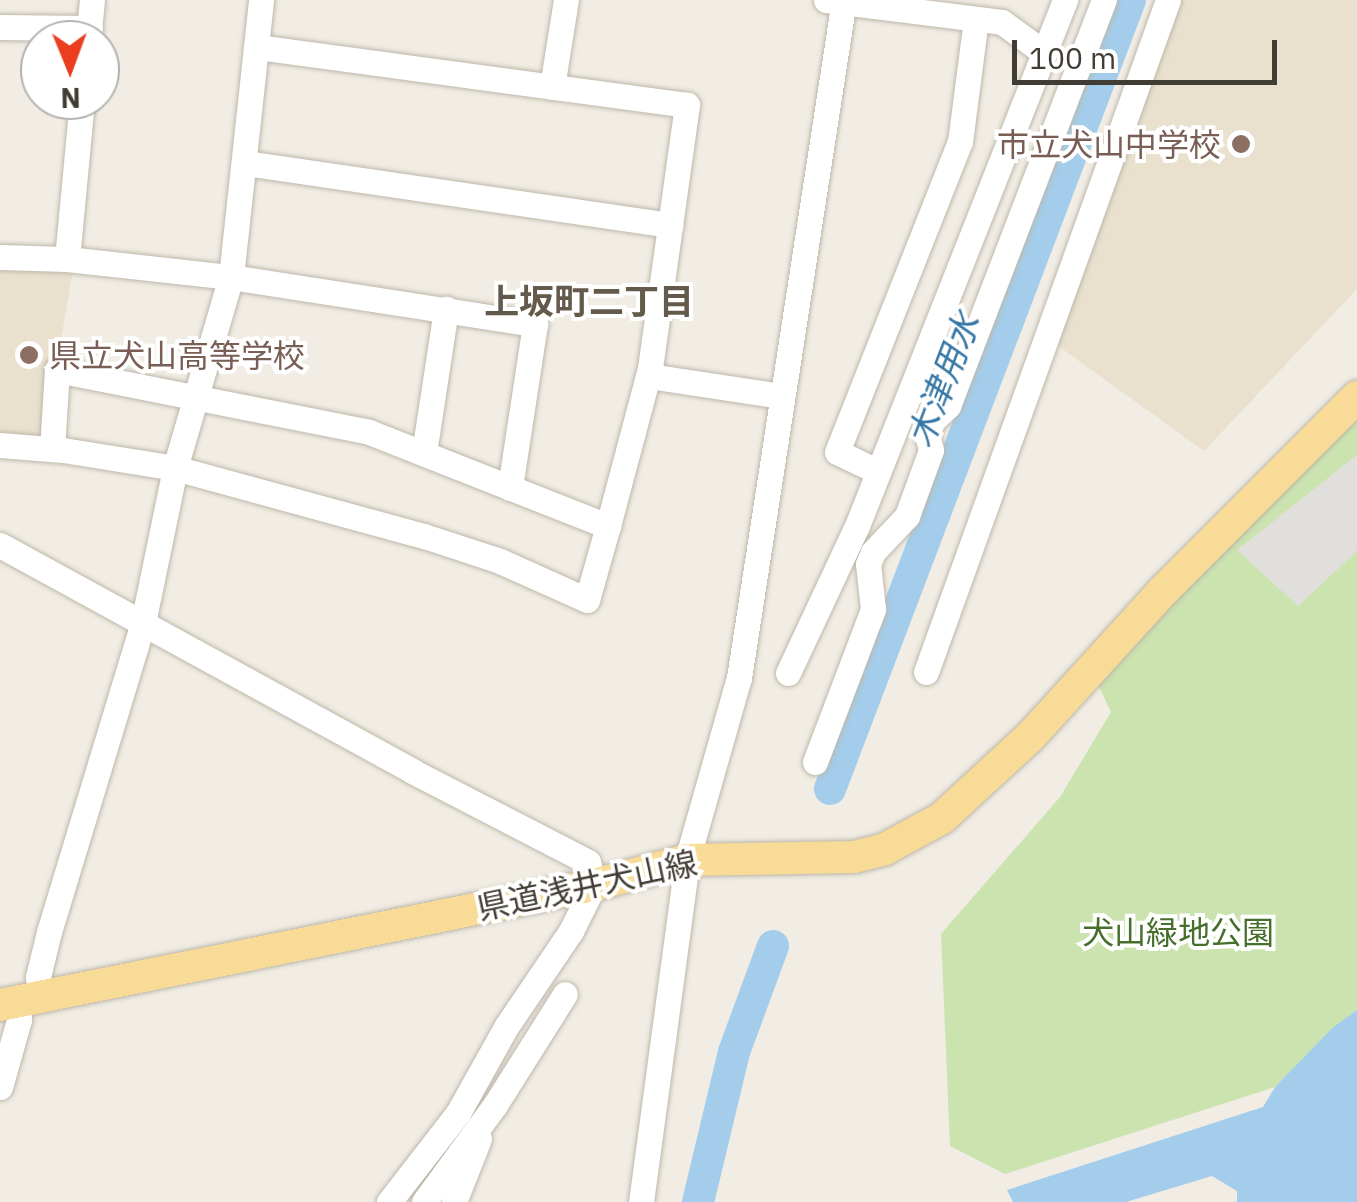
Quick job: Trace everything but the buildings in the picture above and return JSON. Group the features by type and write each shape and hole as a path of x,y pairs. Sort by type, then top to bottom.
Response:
{"main road":[{"name":"県道浅井犬山線","path":"20,1001 594,885 686,860 854,857 886,849 942,818 1031,736 1162,592 1357,397"}],"street":[{"path":"0,1087 20,1001 38,977 143,623 174,468 231,277 261,0"},
{"path":"552,87 566,0"},
{"path":"788,673 828,594 1065,0"},
{"path":"815,762 873,608 868,564 873,552 907,516 931,450 927,434 932,420 948,406 1104,0"},
{"path":"926,672 1168,0"},
{"path":"642,1202 686,860 739,678 838,1 976,19 1019,31 1042,52"},
{"path":"877,472 836,452 960,142 976,19"},
{"path":"0,446 52,449 174,468 439,541 500,561 587,600 648,376 687,105 256,47"},
{"path":"67,259 80,120"},
{"path":"245,163 671,225"},
{"path":"0,257 67,259 231,277 535,324 510,488"},
{"path":"424,453 446,309"},
{"path":"52,449 57,370 370,432 608,526"},
{"path":"648,376 781,396"},
{"path":"0,544 412,772 588,862 594,885 424,1202"},
{"path":"390,1202 462,1127 565,994"},
{"path":"454,1202 482,1142 462,1127"}],"shaded area":[{"name":"市立犬山中学校","path":"1177,0 1357,0 1357,289 1204,451 1054,343"},
{"name":"県立犬山高等学校","path":"0,267 73,270 43,441 0,439"},
{"path":"1357,455 1357,551 1298,606 1237,550"}],"green space":[{"name":"犬山緑地公園","path":"1357,396 1357,1010 1332,1028 1275,1087 1005,1174 950,1146 941,934 1060,797 1111,712 1090,668"}],"water":[{"path":"1357,1010 1357,1202 1237,1202 1237,1191 1212,1176 1126,1202 1013,1202 1007,1190 1263,1107 1275,1087 1332,1028"}],"waterway":[{"name":"木津用水","path":"830,789 1130,0"},
{"name":"木津用水","path":"698,1202 734,1052 773,946"}],"place":[{"name":"市立犬山中学校","path":"1241,144"},
{"name":"県立犬山高等学校","path":"29,355"}],"district":[{"name":"上坂町二丁目","path":"589,301"}]}
